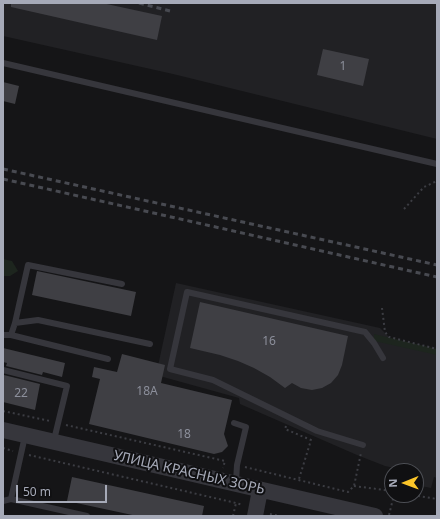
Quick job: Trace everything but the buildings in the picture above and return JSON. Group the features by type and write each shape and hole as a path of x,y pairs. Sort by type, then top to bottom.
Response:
{"street":[{"name":"УЛИЦА КРАСНЫХ ЗОРЬ","path":"3,430 369,515"},
{"path":"255,513 260,490"}],"lane":[{"path":"3,63 437,164"},
{"path":"11,335 28,265 122,284"},
{"path":"363,445 317,431 212,380 170,369 187,292 365,332 383,358"},
{"path":"15,323 38,320 150,344"},
{"path":"3,335 11,335 108,359"},
{"path":"3,370 67,386 54,442"},
{"path":"234,423 246,427 237,465 236,484"},
{"path":"11,499 25,436"},
{"path":"3,501 11,499 87,516"}],"path":[{"path":"404,209 424,187 437,181"},
{"path":"382,308 386,332 389,337 437,349"},
{"path":"3,411 225,461 348,492 354,486 363,445"},
{"path":"285,429 312,440 299,479"},
{"path":"3,448 217,498 236,503 255,513 280,516"},
{"path":"217,498 225,461"},
{"path":"354,486 384,490"},
{"path":"424,497 437,499"},
{"path":"233,516 236,503"},
{"path":"389,516 392,503"}],"shaded area":[{"path":"3,3 437,3 437,139 173,74 3,36"},
{"path":"3,259 12,261 18,271 10,276 3,276"},
{"path":"176,283 380,328 397,345 437,354 437,478 434,477 431,488 424,487 424,463 384,463 384,466 240,404 239,398 156,375"},
{"path":"374,334 437,349 437,355 374,341"}],"railway":[{"path":"139,3 170,11"},
{"path":"3,169 437,265"},
{"path":"3,179 437,277"}]}
